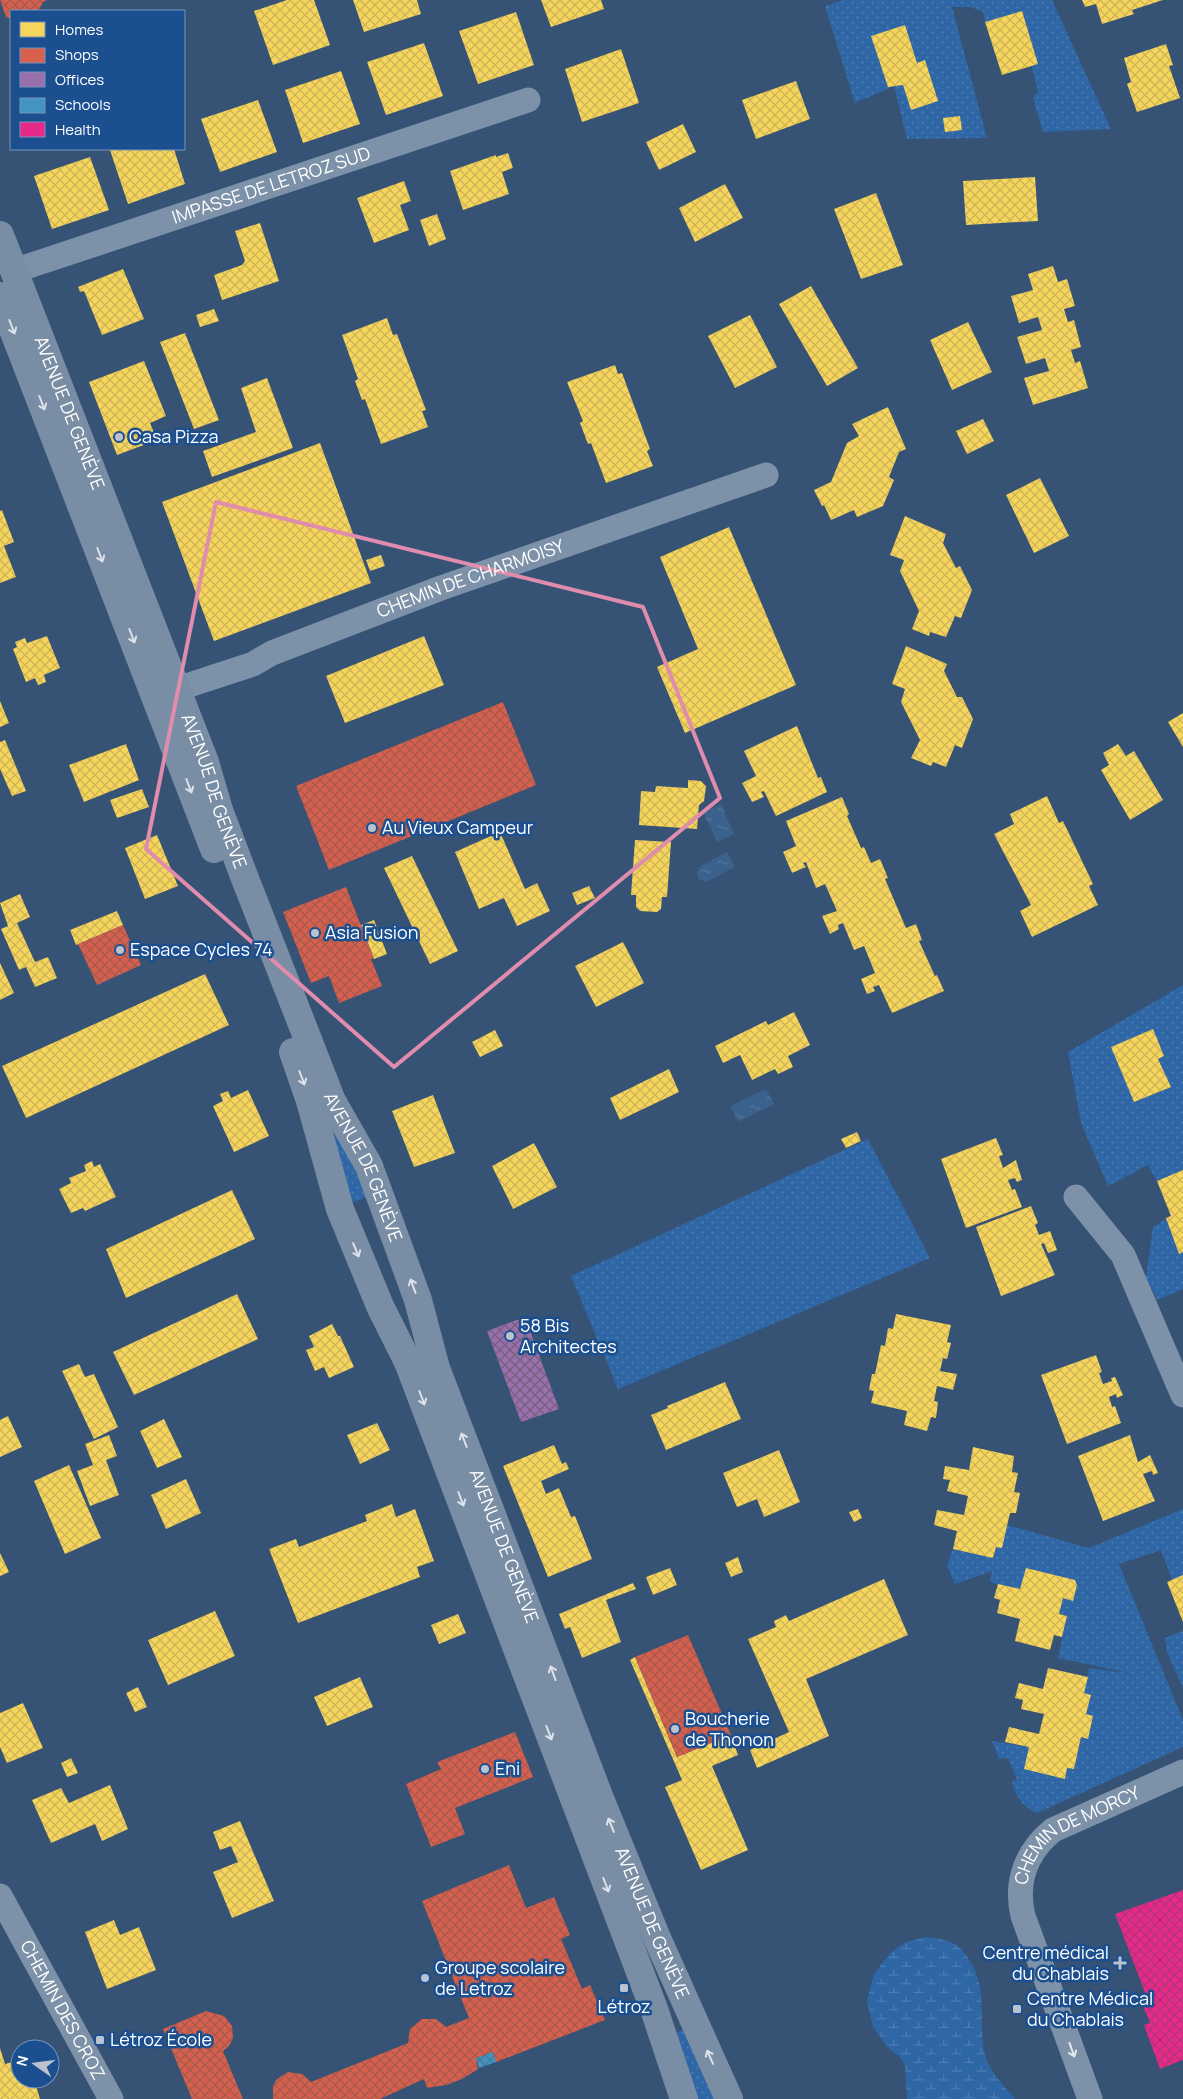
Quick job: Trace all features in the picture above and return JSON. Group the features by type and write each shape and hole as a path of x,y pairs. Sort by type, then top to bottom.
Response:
{"main road":[{"name":"AVENUE DE GENÈVE","path":"0,234 305,1085 335,1194 367,1275 408,1362 654,2009 684,2099"},
{"name":"AVENUE DE GENÈVE","path":"0,296 166,693 205,762 219,810 332,1101 364,1156 404,1260 422,1314 436,1368 599,1796 658,1938 729,2099"},
{"path":"345,1221 383,1206"},
{"path":"367,1275 404,1260"}],"street":[{"name":"IMPASSE DE LETROZ SUD","path":"14,271 528,100"},
{"name":"CHEMIN DE CHARMOISY","path":"166,693 253,664 272,653 442,588 766,475"},
{"path":"1076,1197 1123,1255 1183,1395"},
{"name":"CHEMIN DE MORCY","path":"1090,2099 1023,1916 1020,1895 1022,1874 1030,1854 1044,1837 1053,1830 1183,1772"},
{"name":"CHEMIN DES CROZ","path":"0,1896 111,2099"}],"highlighted area":[{"path":"216,502 643,607 720,798 394,1067 146,849"}],"green space":[{"path":"843,0 1052,0 1111,129 1043,132 1033,98 1038,91 1031,65 985,22 983,12 970,7 952,7 987,138 907,139 894,86 855,103 825,6"},
{"path":"190,750 363,1179 366,1197 354,1202 348,1198 326,1123"},
{"path":"1183,985 1183,1289 1157,1300 1146,1277 1153,1227 1171,1216 1157,1181 1148,1165 1108,1186 1081,1123 1068,1052"},
{"path":"868,1139 930,1258 618,1389 571,1276"},
{"path":"1183,1509 1183,1610 1161,1550 1119,1564 1183,1720 1183,1747 1037,1813 1024,1805 1018,1797 1012,1782 1017,1779 1008,1758 999,1759 992,1741 1029,1747 1065,1779 1067,1768 1074,1769 1081,1737 1088,1738 1086,1715 1079,1713 1089,1668 1129,1673 1058,1658 1067,1616 990,1581 992,1571 955,1584 947,1565 953,1549 994,1558 996,1547 1007,1525 1089,1548"},
{"path":"1183,1631 1183,1688 1167,1652 1165,1638"},
{"path":"926,1937 941,1939 957,1945 970,1961 976,1972 981,1995 985,2055 994,2073 1015,2099 907,2099 905,2066 900,2057 888,2048 873,2027 867,2000 874,1974 890,1953 906,1942"},
{"path":"686,2029 718,2099 698,2099 675,2033"}],"water":[{"path":"721,804 734,834 717,842 703,812"},
{"path":"727,852 735,867 706,882 698,878 697,872 699,867"},
{"path":"766,1089 774,1104 738,1122 730,1106"}],"building: Homes":[{"path":"287,0 314,0 330,45 273,65 254,11"},
{"path":"353,0 417,0 421,14 364,32"},
{"path":"541,0 601,0 604,9 551,27"},
{"path":"1082,0 1163,0 1132,10 1134,14 1102,24 1096,4 1085,7"},
{"path":"1022,11 1038,64 1002,75 985,22"},
{"path":"516,12 534,65 478,84 459,31"},
{"path":"905,25 917,63 925,60 938,101 911,110 903,85 888,87 871,36"},
{"path":"424,43 443,96 386,115 367,62"},
{"path":"1166,44 1173,65 1169,66 1180,98 1137,112 1127,84 1131,82 1124,58"},
{"path":"621,49 639,103 582,122 565,69"},
{"path":"341,71 360,124 303,143 285,90"},
{"path":"796,81 810,119 756,139 742,100"},
{"path":"258,100 277,152 220,172 201,119"},
{"path":"960,116 962,130 945,132 943,118"},
{"path":"683,124 696,152 659,170 646,142"},
{"path":"110,150 174,150 185,184 128,204"},
{"path":"508,153 513,168 502,172 509,194 463,210 450,171 496,155 496,157"},
{"path":"90,157 109,210 52,229 34,176"},
{"path":"1035,177 1038,221 966,225 963,181"},
{"path":"404,181 411,201 400,205 409,230 374,243 357,198"},
{"path":"725,184 743,218 695,242 679,208"},
{"path":"876,193 903,265 861,279 834,209"},
{"path":"437,214 446,239 429,246 420,220"},
{"path":"260,223 279,281 222,300 214,275 242,265 245,261 235,231"},
{"path":"1053,266 1058,282 1067,279 1075,306 1064,309 1068,322 1074,320 1081,347 1071,350 1075,363 1080,361 1088,388 1033,405 1024,378 1049,371 1045,358 1026,364 1017,337 1042,330 1038,317 1019,323 1011,296 1033,290 1028,274"},
{"path":"123,269 144,319 102,335 84,291 80,292 78,287"},
{"path":"811,286 858,368 827,386 779,304"},
{"path":"214,309 219,321 200,327 196,315"},
{"path":"750,315 777,367 735,388 708,336"},
{"path":"387,318 393,335 397,334 426,410 422,411 428,427 381,444 365,399 362,400 355,381 358,379 342,335"},
{"path":"968,322 992,372 952,390 930,340"},
{"path":"185,333 219,420 194,429 160,342"},
{"path":"144,361 166,416 150,423 157,440 117,455 89,382"},
{"path":"615,365 618,374 622,373 650,449 647,451 653,466 606,483 591,443 588,444 580,423 583,421 567,382"},
{"path":"267,378 293,448 212,477 203,451 256,432 241,388"},
{"path":"888,407 906,449 899,452 889,477 894,480 883,506 857,517 854,510 831,520 814,490 831,482 847,443 859,436 852,424"},
{"path":"983,419 994,441 967,454 956,431"},
{"path":"320,443 371,583 214,641 162,502"},
{"path":"1040,478 1069,536 1034,553 1006,495"},
{"path":"2,510 14,542 4,546 16,577 0,583 0,511"},
{"path":"905,516 946,534 943,543 956,568 960,566 972,590 961,618 955,616 946,637 930,632 929,636 912,629 919,611 900,571 904,560 890,555"},
{"path":"729,527 796,685 685,733 657,667 698,649 660,557"},
{"path":"381,555 385,566 370,571 366,560"},
{"path":"47,636 60,668 44,675 46,682 38,685 35,678 26,682 13,649 17,647 15,642 25,638 27,643"},
{"path":"424,636 444,685 345,723 326,676"},
{"path":"906,646 947,664 944,671 957,697 962,697 973,719 962,748 955,745 946,767 933,762 931,766 911,758 920,740 901,702 905,689 892,684"},
{"path":"0,701 9,723 0,727"},
{"path":"1183,713 1183,747 1168,722"},
{"path":"797,726 818,778 821,777 827,792 776,816 764,791 761,792 764,797 752,802 742,783 756,776 744,751"},
{"path":"5,740 26,791 12,796 0,769 0,742"},
{"path":"126,744 139,780 84,802 69,765"},
{"path":"1118,744 1126,756 1134,751 1163,800 1130,820 1101,770 1109,765 1103,753"},
{"path":"688,780 701,781 706,786 704,801 699,805 697,829 639,825 641,791 655,792 656,786 688,788"},
{"path":"142,789 149,807 117,818 110,800"},
{"path":"1047,796 1059,823 1063,821 1093,884 1089,886 1098,905 1032,937 1020,911 1031,905 994,834 1014,824 1010,814"},
{"path":"842,797 849,814 847,816 861,848 864,847 871,863 880,859 888,878 885,879 906,928 916,924 922,940 919,941 944,991 892,1013 879,985 873,987 875,991 867,994 861,979 875,973 864,946 854,950 843,923 838,925 839,929 830,934 822,916 837,911 825,884 816,888 806,862 803,863 806,867 792,873 783,852 796,846 786,821"},
{"path":"500,832 525,889 537,883 550,911 517,926 504,898 479,909 455,852"},
{"path":"157,835 178,886 145,899 125,848"},
{"path":"635,840 671,842 667,897 662,897 661,909 657,912 640,911 636,907 636,895 631,895"},
{"path":"412,856 458,951 430,964 384,868"},
{"path":"589,886 595,898 577,905 572,893"},
{"path":"20,894 30,917 17,923 35,962 48,957 57,978 35,987 26,967 19,970 1,929 8,926 0,903"},
{"path":"117,911 123,925 76,945 70,930"},
{"path":"374,920 387,954 374,959 361,925"},
{"path":"623,942 644,983 596,1007 575,966"},
{"path":"0,963 14,993 0,1000"},
{"path":"205,974 229,1025 26,1118 2,1066"},
{"path":"794,1012 810,1045 788,1056 793,1067 778,1074 775,1069 752,1080 740,1055 723,1063 715,1046 766,1021 768,1025"},
{"path":"1153,1029 1164,1056 1158,1059 1171,1087 1134,1102 1111,1047"},
{"path":"495,1030 503,1046 480,1057 472,1042"},
{"path":"669,1069 679,1092 620,1120 610,1098"},
{"path":"248,1090 269,1136 234,1152 213,1106 223,1101 220,1094 228,1091 231,1098"},
{"path":"433,1095 455,1153 414,1167 392,1111"},
{"path":"857,1132 861,1141 846,1148 841,1139"},
{"path":"996,1138 1003,1155 999,1156 1003,1168 1016,1160 1022,1180 1017,1182 1015,1178 1008,1180 1012,1190 1015,1189 1022,1207 966,1228 941,1159"},
{"path":"534,1143 557,1187 513,1209 492,1166"},
{"path":"92,1161 94,1167 100,1164 116,1197 85,1211 83,1208 71,1213 59,1189 71,1183 69,1178 86,1171 84,1165"},
{"path":"1183,1170 1183,1252 1179,1254 1166,1218 1171,1216 1157,1181"},
{"path":"232,1190 255,1239 126,1298 106,1249"},
{"path":"1031,1206 1038,1223 1035,1225 1039,1235 1050,1231 1057,1250 1048,1253 1044,1243 1041,1244 1055,1275 1001,1296 976,1227"},
{"path":"237,1294 258,1339 134,1395 113,1352"},
{"path":"896,1314 951,1325 947,1342 951,1343 947,1359 943,1358 940,1371 957,1374 953,1390 937,1386 934,1401 938,1402 936,1418 931,1417 927,1431 904,1425 907,1411 871,1403 874,1391 869,1390 872,1374 875,1374 881,1345 885,1346 888,1328 893,1329"},
{"path":"332,1324 338,1336 340,1336 354,1367 329,1378 324,1367 315,1371 306,1350 314,1347 309,1336"},
{"path":"1096,1355 1102,1372 1099,1373 1103,1384 1112,1381 1111,1378 1115,1377 1123,1395 1117,1398 1116,1394 1109,1397 1112,1407 1115,1406 1121,1423 1067,1444 1041,1375"},
{"path":"79,1364 85,1377 94,1374 118,1427 94,1439 62,1371"},
{"path":"725,1382 741,1419 666,1450 651,1415 668,1408 667,1406"},
{"path":"8,1416 22,1447 0,1457 0,1420"},
{"path":"164,1419 182,1457 157,1468 140,1431"},
{"path":"377,1423 390,1450 360,1464 347,1435"},
{"path":"109,1435 117,1456 106,1460 119,1495 90,1506 77,1471 93,1465 85,1444"},
{"path":"1130,1435 1138,1462 1150,1455 1158,1473 1153,1475 1152,1471 1143,1474 1155,1501 1103,1521 1078,1456"},
{"path":"554,1445 562,1464 566,1462 569,1469 541,1481 546,1494 559,1488 571,1517 575,1516 592,1559 548,1577 503,1466"},
{"path":"973,1447 1014,1456 1012,1472 1018,1473 1014,1492 1020,1493 1016,1513 1010,1513 1002,1548 996,1547 993,1558 953,1549 957,1531 934,1525 937,1510 964,1515 968,1496 947,1491 950,1480 943,1479 945,1466 969,1470"},
{"path":"779,1450 800,1502 764,1517 757,1499 737,1507 723,1473"},
{"path":"69,1465 101,1538 65,1554 34,1481"},
{"path":"186,1479 201,1513 166,1529 151,1495"},
{"path":"392,1504 396,1517 415,1509 434,1561 417,1567 420,1577 298,1623 269,1549 296,1539 299,1547 367,1521 365,1515"},
{"path":"858,1509 862,1518 854,1522 849,1512"},
{"path":"0,1553 9,1572 0,1576"},
{"path":"738,1557 743,1572 731,1577 725,1563"},
{"path":"670,1568 677,1585 653,1595 646,1577"},
{"path":"1026,1568 1075,1580 1077,1585 1073,1601 1063,1598 1059,1614 1067,1616 1062,1637 1054,1635 1050,1650 1015,1641 1020,1619 997,1613 1000,1600 994,1598 998,1584 1020,1589"},
{"path":"1183,1575 1183,1622 1167,1582"},
{"path":"884,1579 908,1635 806,1679 829,1736 757,1768 750,1750 789,1732 748,1639 776,1627 774,1621 786,1615 789,1621"},
{"path":"633,1583 636,1589 606,1600 621,1642 582,1658 570,1627 565,1629 559,1614"},
{"path":"215,1611 235,1656 168,1685 148,1640"},
{"path":"458,1614 466,1633 439,1644 431,1625"},
{"path":"635,1657 677,1757 731,1735 738,1755 712,1766 748,1850 701,1870 665,1787 682,1780 630,1660"},
{"path":"1048,1668 1088,1677 1084,1693 1091,1695 1086,1714 1093,1716 1088,1739 1081,1737 1074,1769 1067,1768 1065,1779 1024,1769 1029,1747 1005,1742 1009,1727 1039,1734 1044,1714 1021,1709 1023,1700 1015,1698 1019,1683 1043,1689"},
{"path":"360,1677 373,1707 327,1726 314,1697"},
{"path":"138,1687 147,1707 135,1712 126,1693"},
{"path":"23,1703 43,1748 7,1763 0,1747 0,1713"},
{"path":"71,1758 78,1773 67,1777 61,1763"},
{"path":"110,1785 128,1829 102,1841 95,1824 51,1843 32,1800 61,1788 69,1803"},
{"path":"240,1821 274,1901 232,1918 213,1872 238,1862 231,1846 220,1850 213,1832"},
{"path":"114,1920 120,1935 139,1927 156,1970 107,1989 85,1932"},
{"path":"0,2048 5,2064 10,2063 10,2089 37,2089 40,2099 0,2099"}],"building: Shops":[{"path":"0,0 47,0 43,2 39,10 10,10 10,19 6,17"},
{"name":"Au Vieux Campeur","path":"503,702 536,785 329,870 296,786"},
{"path":"346,887 374,959 371,959 382,986 339,1003 329,976 311,983 283,912"},
{"path":"123,925 141,965 97,985 78,944"},
{"path":"688,1635 731,1735 677,1757 635,1657"},
{"path":"515,1732 533,1777 455,1808 465,1834 431,1847 406,1784 441,1769 437,1762"},
{"path":"509,1865 526,1908 554,1897 570,1935 561,1939 582,1989 590,1985 605,2020 496,2062 493,2052 476,2058 478,2069 462,2079 446,2085 427,2088 424,2079 380,2099 273,2099 273,2086 277,2079 288,2072 302,2074 311,2082 408,2043 410,2029 422,2019 436,2019 446,2027 469,2018 422,1901"},
{"path":"206,2011 224,2016 232,2026 233,2038 229,2046 223,2051 243,2099 192,2099 163,2029"}],"building: Offices":[{"path":"525,1317 559,1409 521,1422 487,1331"}],"building: Schools":[{"path":"493,2052 496,2062 479,2068 476,2058"}],"building: Health":[{"path":"1183,1890 1183,2060 1160,2069 1144,2025 1150,2023 1143,2006 1149,2003 1115,1914"}],"place":[{"name":"Casa Pizza","path":"119,437"},
{"name":"Au Vieux Campeur","path":"372,828"},
{"name":"Asia Fusion","path":"315,933"},
{"name":"Espace Cycles 74","path":"120,950"},
{"name":"58 Bis Architectes","path":"510,1336"},
{"name":"Boucherie de Thonon","path":"675,1729"},
{"name":"Eni","path":"485,1769"},
{"name":"Centre médical du Chablais","path":"1120,1963"},
{"name":"Groupe scolaire de Letroz","path":"425,1978"},
{"name":"Létroz","path":"624,1988"},
{"name":"Centre Médical du Chablais","path":"1017,2009"},
{"name":"Létroz École","path":"100,2040"}]}
